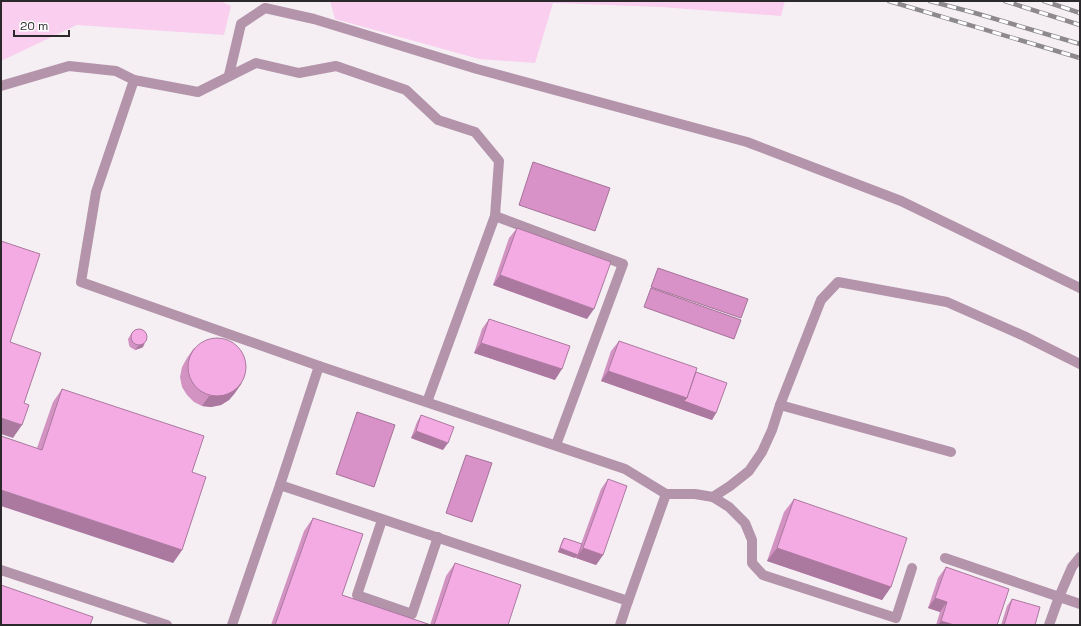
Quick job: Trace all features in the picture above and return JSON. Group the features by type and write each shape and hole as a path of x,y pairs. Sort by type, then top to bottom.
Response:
{"lane":[{"path":"229,75 241,24 265,8 314,20 477,69 747,142 901,201 1080,288"},
{"path":"1,86 69,66 116,71 134,80 198,92 229,75 256,63 299,73 336,66 406,90 438,120 475,132 499,161 494,216 427,402"},
{"path":"134,80 96,192 81,282 319,366 625,469 666,494 694,494 713,497 729,507 744,523 752,540 752,563 763,575 896,618 912,568"},
{"path":"494,216 623,264 556,445"},
{"path":"713,497 730,486 748,471 762,452 772,430 780,405 821,300 838,282 947,302 1024,336 1080,364"},
{"path":"232,625 319,366"},
{"path":"780,405 951,452"},
{"path":"280,485 628,601"},
{"path":"620,625 666,494"},
{"path":"382,520 357,595 412,614 438,537"},
{"path":"1049,625 1058,597 1072,567 1080,557"},
{"path":"945,558 1080,604"},
{"path":"1,570 167,625"}],"shaded area":[{"path":"1,1 220,1 231,6 224,35 77,25 1,61"},
{"path":"330,1 785,1 781,16 661,7 553,3 535,63 479,59 335,19"},
{"path":"533,162 610,188 595,231 519,205"},
{"path":"658,268 748,299 741,318 651,287"},
{"path":"651,288 741,320 734,339 644,307"},
{"path":"357,412 395,425 374,487 336,474"},
{"path":"466,455 492,463 472,522 446,513"}],"building":[{"path":"517,228 611,262 594,309 500,275"},
{"path":"1,241 40,254 10,342 41,353 24,403 29,405 22,425 1,418"},
{"path":"489,319 570,346 562,369 481,343"},
{"path":"136,329 142,329 147,334 145,343 142,345 136,345 131,340 131,334"},
{"path":"211,338 223,338 238,346 246,361 246,373 238,388 223,396 211,396 196,388 188,373 188,361 196,346"},
{"path":"619,341 697,368 687,398 608,371"},
{"path":"696,372 727,383 716,413 684,401 687,398"},
{"path":"62,389 204,436 192,472 206,477 182,550 1,490 1,436 42,450"},
{"path":"421,415 454,427 448,443 416,431"},
{"path":"608,479 627,486 603,555 583,548"},
{"path":"794,499 907,538 891,587 777,548"},
{"path":"313,518 363,534 342,595 431,625 275,625"},
{"path":"564,538 582,544 578,555 560,548"},
{"path":"455,563 521,585 508,625 434,625"},
{"path":"946,567 1009,589 997,625 954,625 941,621 947,602 935,598"},
{"path":"1,585 93,617 90,625 1,625"},
{"path":"1012,599 1040,607 1035,625 1004,625"}],"railway":[{"path":"889,1 1080,58"},
{"path":"930,1 1080,44"},
{"path":"1005,1 1080,25"},
{"path":"1044,1 1080,13"}]}
